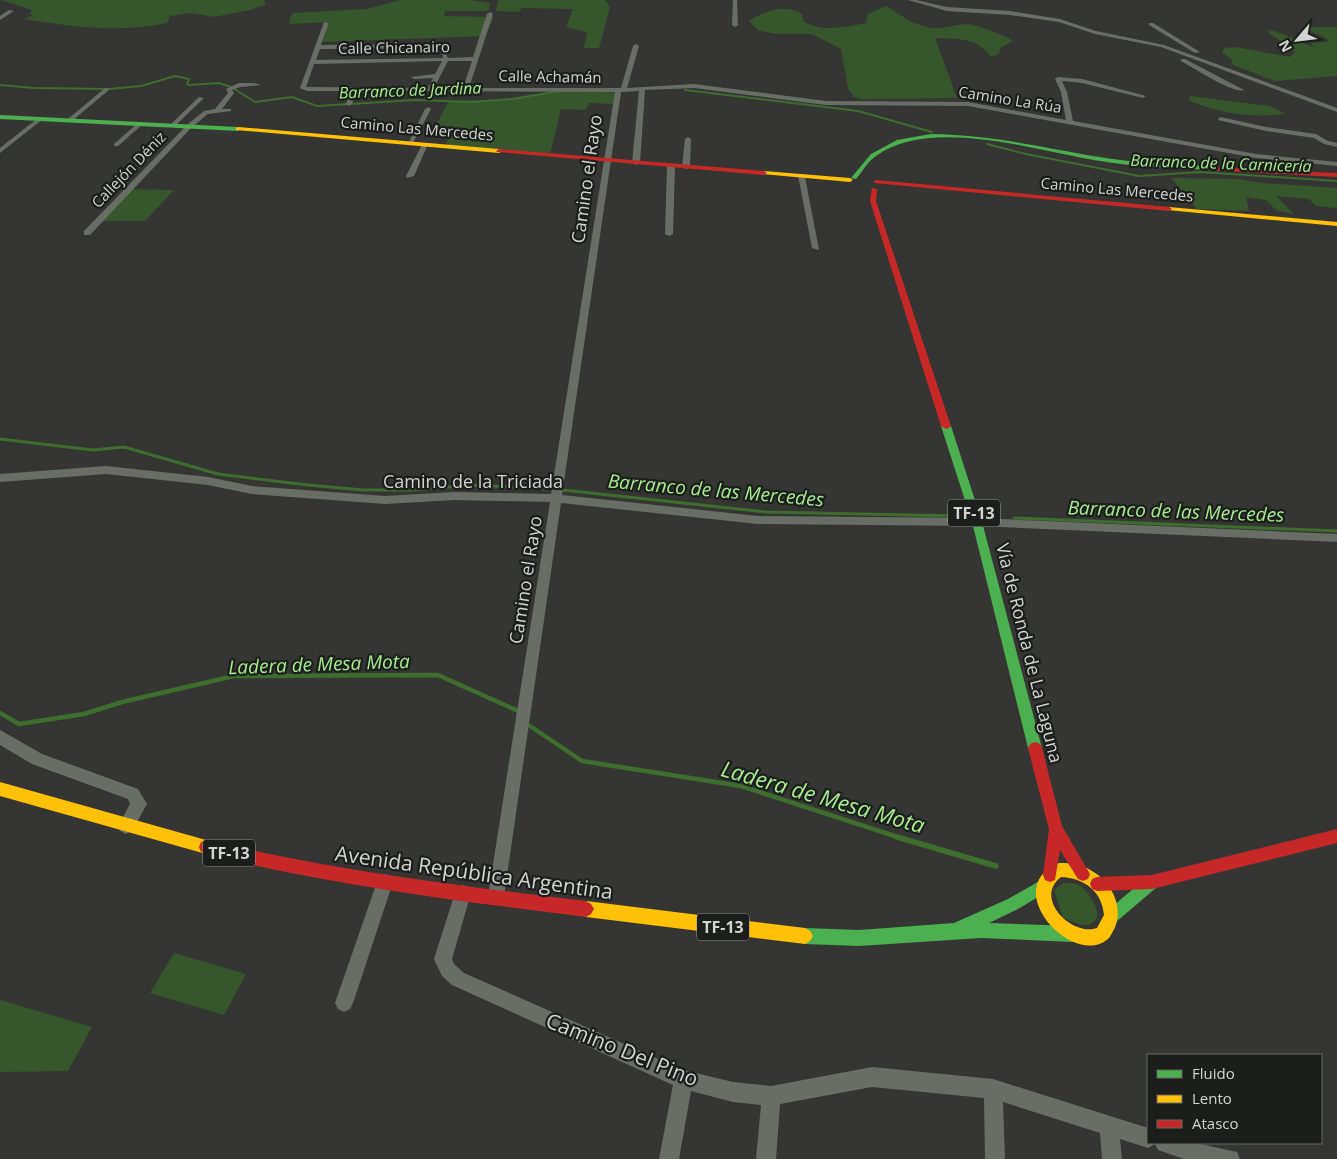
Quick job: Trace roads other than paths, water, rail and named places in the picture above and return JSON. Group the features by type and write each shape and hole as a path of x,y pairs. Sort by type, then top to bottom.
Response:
{"main road":[{"name":"Camino Las Mercedes","path":"0,117 191,125 801,177 854,184 875,184 1337,224"},
{"path":"873,202 854,184 872,154 892,144 940,136 980,139 1105,159 1337,175"},
{"path":"864,165 875,184"},
{"name":"Vía de Ronda de La Laguna","path":"875,184 873,202 977,522 1056,829 1083,874"},
{"name":"Avenida República Argentina","path":"0,789 126,826 267,863 463,893 824,938 1009,931 1073,934"},
{"name":"Vía de Ronda de La Laguna","path":"1050,875 1056,829"},
{"path":"1097,884 1152,882 1337,836"},
{"name":"TF-13","path":"1043,886 1050,875 1059,870 1083,874 1097,884 1105,894 1110,905 1111,916 1109,926 1103,933 1094,937 1073,934"},
{"path":"1111,916 1152,882"},
{"path":"1043,886 1043,899 1049,914 1059,926 1073,934"},
{"name":"Avenida República Argentina","path":"952,932 1013,904 1043,886"}],"street":[{"path":"735,0 735,26"},
{"path":"910,0 947,9 1010,13 1060,21 1094,32 1146,42 1173,49 1337,110"},
{"path":"0,18 11,12"},
{"path":"466,89 490,14"},
{"path":"313,62 326,23"},
{"path":"1151,24 1223,67"},
{"path":"1146,42 1150,37"},
{"path":"318,47 444,44 446,60 431,88"},
{"name":"Camino el Rayo","path":"496,896 606,160 621,90 636,46"},
{"path":"1173,49 1181,59 1212,77 1241,90"},
{"name":"Calle Chicanairo","path":"313,62 476,59"},
{"name":"Calle Achamán","path":"313,62 303,88 621,90"},
{"path":"414,76 437,76"},
{"path":"1070,122 1064,92 1058,78 1082,81 1143,96"},
{"path":"218,109 231,93 228,90 232,87 244,83 258,85"},
{"name":"Camino La Rúa","path":"621,90 694,86 826,103 968,104 1256,156 1337,164"},
{"path":"636,163 642,88"},
{"path":"70,120 107,89"},
{"path":"348,104 355,89"},
{"path":"174,124 201,98"},
{"path":"218,109 229,110"},
{"name":"Callejón Déniz","path":"87,233 191,125 206,112 218,109"},
{"path":"410,143 428,109"},
{"path":"0,151 40,119"},
{"path":"1220,119 1266,129 1316,136 1326,143 1337,145"},
{"path":"116,145 141,123"},
{"path":"686,167 688,139"},
{"path":"410,176 425,144"},
{"path":"669,234 672,166"},
{"path":"801,177 816,248"},
{"name":"Camino de la Triciada","path":"0,478 106,470 208,481 252,490 385,500 454,496 556,498 758,520 977,522 1337,538"},
{"path":"0,737 37,759 133,794 139,804 126,826"},
{"path":"344,1003 385,882"},
{"name":"Camino Del Pino","path":"463,893 442,960 448,970 458,979 683,1080 734,1092 771,1096 872,1077 993,1089 1147,1138"},
{"path":"669,1159 683,1080"},
{"path":"993,1089 995,1159"},
{"path":"766,1159 771,1096"},
{"path":"1109,1125 1112,1159"},
{"path":"1168,1144 1210,1157 1230,1159"}],"waterway":[{"name":"Barranco de Jardina","path":"0,85 34,88 109,89 141,86 175,76 189,79 187,84 189,85 219,83 231,87"},
{"name":"Barranco de Jardina","path":"233,88 255,102 292,97 317,106 416,100 471,102 512,99 560,91"},
{"name":"Barranco de Jardina","path":"685,90 858,111 932,132"},
{"name":"Barranco de la Carnicería","path":"987,144 1026,154 1139,176 1200,172 1337,181"},
{"name":"Barranco de las Mercedes","path":"0,439 93,450 124,447 218,474 308,485 363,490 412,490 471,485 549,489"},
{"name":"Barranco de las Mercedes","path":"563,490 766,512 957,516"},
{"name":"Barranco de las Mercedes","path":"1014,518 1337,531"},
{"name":"Ladera de Mesa Mota","path":"0,713 19,724 84,714 122,702 234,676 438,675 518,711"},
{"name":"Ladera de Mesa Mota","path":"530,726 582,761 741,786 901,838"},
{"name":"Ladera de Mesa Mota","path":"897,837 996,866"}]}
